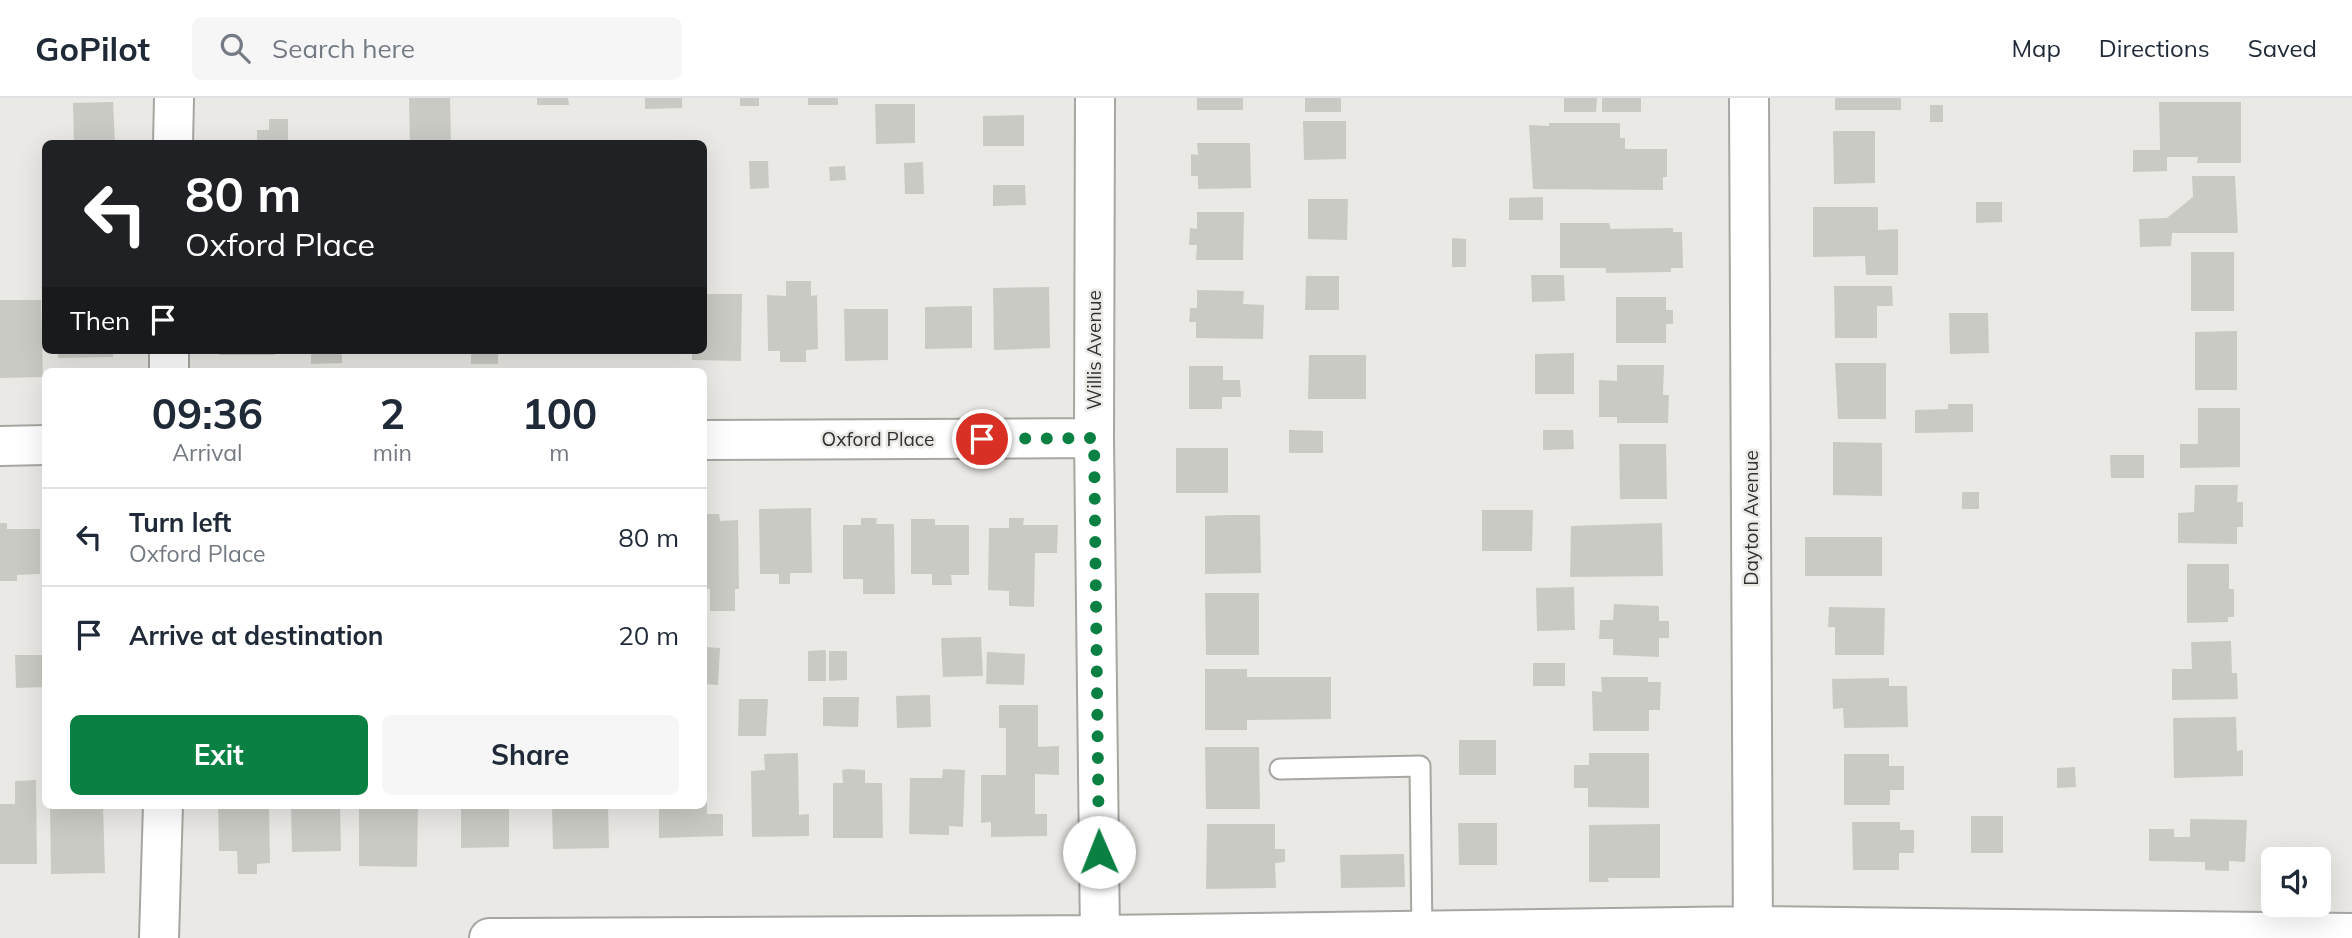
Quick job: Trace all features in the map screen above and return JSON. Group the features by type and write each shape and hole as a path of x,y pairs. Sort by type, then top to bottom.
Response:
{"street":[{"path":"173,140 174,98"},
{"name":"Willis Avenue","path":"1095,98 1094,438 1100,936"},
{"name":"Dayton Avenue","path":"1749,98 1753,932"},
{"name":"Oxford Place","path":"707,440 1094,438"},
{"path":"0,446 42,445"},
{"path":"159,938 163,809"},
{"path":"489,938 1753,932 2352,933"}],"lane":[{"path":"1280,769 1420,766 1422,934"}],"building":[{"path":"409,98 450,98 451,140 410,140"},
{"path":"537,98 568,98 569,105 537,105"},
{"path":"645,98 682,98 682,108 645,109"},
{"path":"740,98 759,98 759,106 740,106"},
{"path":"808,98 838,98 838,105 808,105"},
{"path":"1197,98 1243,98 1243,110 1197,110"},
{"path":"1305,98 1341,98 1341,112 1305,112"},
{"path":"1564,98 1597,98 1596,112 1564,112"},
{"path":"1602,98 1641,98 1641,112 1602,112"},
{"path":"1835,98 1901,98 1901,110 1835,110"},
{"path":"113,102 115,140 74,140 73,103"},
{"path":"2159,102 2241,102 2241,163 2197,163 2198,157 2167,157 2167,171 2133,172 2133,150 2160,150"},
{"path":"875,104 915,104 915,143 876,144"},
{"path":"1930,105 1943,105 1943,122 1930,122"},
{"path":"1024,115 1024,146 983,146 983,116"},
{"path":"269,119 288,119 288,140 257,140 257,130 269,130"},
{"path":"1303,121 1346,121 1346,159 1304,160"},
{"path":"1549,123 1620,123 1620,138 1625,138 1625,149 1667,149 1667,177 1663,177 1663,190 1533,189 1529,125 1549,126"},
{"path":"1833,131 1875,131 1875,183 1834,184"},
{"path":"1197,143 1250,143 1251,188 1198,189 1198,176 1191,176 1191,154 1198,155"},
{"path":"749,161 768,161 769,188 750,189"},
{"path":"923,162 924,194 905,194 904,163"},
{"path":"845,166 846,180 830,181 829,167"},
{"path":"2192,176 2235,176 2238,233 2172,233 2171,246 2140,247 2139,219 2167,218 2193,197"},
{"path":"993,185 1025,185 1026,205 993,206"},
{"path":"1543,197 1543,220 1509,220 1509,198"},
{"path":"1308,199 1348,199 1347,240 1308,239"},
{"path":"1976,202 2002,202 2002,222 1976,223"},
{"path":"1813,207 1878,207 1878,230 1898,229 1898,275 1866,275 1865,256 1813,257"},
{"path":"1197,212 1244,212 1243,260 1196,260 1197,245 1189,245 1190,228 1197,229"},
{"path":"1560,223 1609,223 1611,229 1673,228 1673,232 1682,232 1683,268 1671,268 1671,272 1606,273 1606,268 1560,268"},
{"path":"1452,238 1466,239 1466,267 1452,267"},
{"path":"2191,252 2234,252 2234,311 2191,311"},
{"path":"1531,275 1564,275 1565,301 1532,302"},
{"path":"1306,276 1339,276 1339,310 1305,310"},
{"path":"786,281 811,281 811,296 817,295 818,349 806,350 806,362 780,362 780,351 768,351 767,295 786,296"},
{"path":"1834,286 1892,286 1893,306 1877,306 1877,338 1835,338"},
{"path":"1049,287 1050,348 994,350 993,288"},
{"path":"1197,290 1244,291 1243,304 1264,305 1263,339 1196,338 1196,322 1189,322 1190,308 1197,308"},
{"path":"707,294 742,294 741,361 692,360 692,354 707,354"},
{"path":"1616,297 1666,297 1666,310 1673,310 1673,324 1666,324 1666,343 1616,343"},
{"path":"0,300 41,300 42,377 0,378"},
{"path":"972,306 972,348 925,349 925,307"},
{"path":"844,309 888,309 888,360 845,361"},
{"path":"1949,313 1988,313 1989,353 1950,354"},
{"path":"2237,331 2237,390 2195,390 2195,332"},
{"path":"1574,353 1574,394 1535,394 1535,354"},
{"path":"58,354 113,354 113,357 58,358"},
{"path":"219,354 275,354 275,355"},
{"path":"311,354 342,354 342,363 311,364"},
{"path":"471,354 498,354 498,364 471,364"},
{"path":"1309,355 1366,355 1366,399 1308,399"},
{"path":"1835,363 1886,363 1886,419 1838,419"},
{"path":"1617,365 1664,365 1663,395 1669,395 1668,423 1617,423 1617,417 1599,417 1599,380 1617,381"},
{"path":"1189,366 1223,366 1223,380 1240,380 1241,397 1222,397 1222,409 1189,409"},
{"path":"1948,404 1973,404 1973,432 1915,433 1915,410 1948,409"},
{"path":"2198,408 2240,408 2240,467 2180,468 2180,444 2198,444"},
{"path":"1289,430 1323,431 1323,453 1289,453"},
{"path":"1543,430 1573,430 1574,449 1543,450"},
{"path":"1833,442 1882,443 1882,496 1833,495"},
{"path":"1619,444 1666,444 1667,499 1620,499"},
{"path":"1176,448 1228,448 1228,493 1176,493"},
{"path":"2110,455 2144,455 2144,478 2111,478"},
{"path":"2195,485 2238,485 2237,502 2243,502 2243,527 2237,527 2237,544 2178,543 2178,513 2194,512"},
{"path":"1962,492 1979,492 1979,509 1962,509"},
{"path":"811,508 812,573 790,573 790,584 779,584 779,574 760,574 759,509"},
{"path":"1482,510 1533,510 1532,551 1482,551"},
{"path":"707,514 719,514 720,521 738,520 739,589 735,589 735,611 710,611 710,589 707,589"},
{"path":"1260,515 1261,573 1205,574 1205,516"},
{"path":"861,518 877,518 876,524 894,524 895,594 863,594 863,579 843,579 843,525 861,525"},
{"path":"1009,518 1024,518 1023,525 1058,525 1057,553 1035,553 1034,607 1009,606 1009,591 988,590 989,528 1009,528"},
{"path":"911,519 935,519 935,525 969,525 969,575 951,575 952,585 932,585 932,574 911,574"},
{"path":"0,523 7,523 7,529 40,529 40,574 17,575 17,581 0,581"},
{"path":"1662,523 1663,576 1570,577 1571,526"},
{"path":"1805,537 1882,537 1882,576 1805,576"},
{"path":"2187,564 2229,564 2229,589 2234,589 2234,617 2228,617 2228,622 2187,623"},
{"path":"1574,587 1575,630 1537,631 1536,588"},
{"path":"1205,593 1259,593 1259,655 1206,655"},
{"path":"1614,604 1659,606 1659,621 1669,621 1669,638 1659,638 1659,657 1613,655 1613,639 1599,639 1600,620 1613,620"},
{"path":"1829,607 1885,608 1884,655 1835,655 1835,627 1828,627"},
{"path":"981,637 983,676 943,677 941,638"},
{"path":"2231,641 2232,673 2237,673 2238,699 2172,700 2172,669 2192,669 2191,642"},
{"path":"707,647 720,648 718,685 707,684"},
{"path":"826,650 826,681 808,681 808,651"},
{"path":"829,651 847,651 847,680 829,681"},
{"path":"987,652 1025,654 1024,685 986,684"},
{"path":"15,655 42,655 42,687 16,688"},
{"path":"1533,663 1565,663 1565,686 1533,686"},
{"path":"1205,669 1247,669 1247,677 1331,677 1331,719 1247,720 1247,730 1205,730"},
{"path":"1601,677 1648,677 1648,682 1661,682 1660,710 1649,710 1649,731 1593,731 1592,691 1602,692"},
{"path":"1889,678 1889,686 1907,686 1908,727 1844,728 1843,708 1833,709 1832,679"},
{"path":"930,695 931,727 897,728 896,696"},
{"path":"823,697 859,697 858,727 823,726"},
{"path":"739,699 768,699 766,736 738,736"},
{"path":"999,705 1038,705 1038,747 1059,746 1059,775 1035,774 1035,814 1047,814 1047,836 991,837 991,822 981,823 981,775 1006,775 1006,728 999,728"},
{"path":"2236,717 2237,751 2243,750 2243,776 2174,778 2173,718"},
{"path":"1459,740 1496,740 1496,775 1459,775"},
{"path":"1205,747 1259,747 1260,809 1206,809"},
{"path":"798,753 799,815 809,814 809,836 752,837 751,771 765,770 764,754"},
{"path":"1589,753 1649,753 1649,808 1588,807 1588,788 1574,788 1574,765 1589,765"},
{"path":"1844,754 1889,754 1889,766 1904,766 1904,790 1890,790 1890,805 1844,805"},
{"path":"2075,767 2076,787 2057,788 2057,768"},
{"path":"943,769 965,770 963,827 949,826 949,835 909,834 910,778 942,778"},
{"path":"842,770 865,770 865,783 882,783 883,838 833,838 833,783 843,783"},
{"path":"36,780 37,864 0,864 0,804 15,804 15,781"},
{"path":"50,809 103,809 105,873 51,874"},
{"path":"218,809 269,809 270,863 257,864 257,874 238,874 237,851 219,851"},
{"path":"291,809 340,809 341,851 292,852"},
{"path":"359,809 418,809 417,867 359,866"},
{"path":"461,809 509,809 509,847 461,848"},
{"path":"552,809 608,809 609,848 553,849"},
{"path":"659,809 707,809 707,814 723,814 723,836 659,838"},
{"path":"1971,816 2003,816 2003,853 1971,853"},
{"path":"2190,819 2247,820 2245,862 2229,861 2229,871 2205,870 2205,862 2149,861 2149,829 2174,829 2174,837 2190,837"},
{"path":"1852,822 1900,822 1900,830 1914,830 1914,853 1899,853 1899,870 1853,870"},
{"path":"1458,823 1497,823 1497,865 1459,865"},
{"path":"1207,824 1275,824 1275,849 1285,849 1285,862 1275,863 1276,888 1206,889"},
{"path":"1660,824 1660,878 1608,878 1609,882 1589,882 1589,825"},
{"path":"1404,854 1405,887 1341,888 1340,855"}],"route":[{"path":"982,439 1094,438 1099,852"}]}
